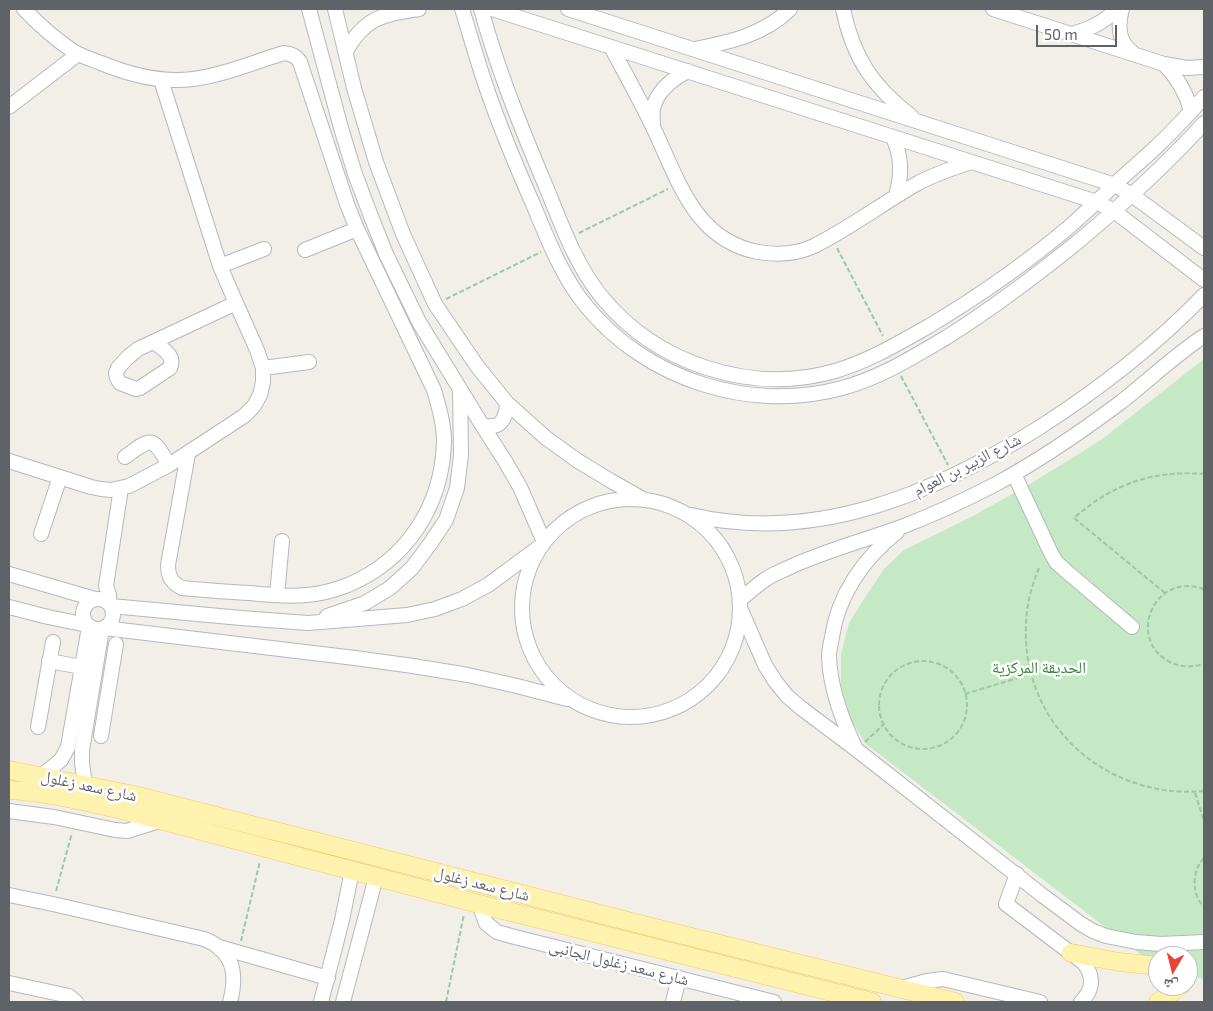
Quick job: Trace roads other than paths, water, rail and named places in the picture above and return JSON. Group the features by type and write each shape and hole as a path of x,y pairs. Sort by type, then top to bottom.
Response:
{"main road":[{"name":"شارع سعد زغلول","path":"9,770 143,798 659,930 955,1002"},
{"name":"شارع سعد زغلول","path":"9,790 33,791 77,799 163,820 352,871 872,1002"},
{"path":"654,948 659,930"},
{"path":"1070,953 1148,965"}],"street":[{"path":"24,9 55,39 78,54 121,72 141,77 162,80 193,79 284,53 296,57 300,62 357,230 434,390 441,415 444,441 442,466 436,492 425,516 409,540 388,561 364,578 337,589 308,595 277,595 182,588 170,580 168,565 188,454"},
{"path":"309,9 355,174 398,279 419,322 520,487 542,544 527,573 522,594 525,636 533,655 544,673 558,689 575,702"},
{"path":"335,9 364,126 388,199 410,252 435,304 477,366 507,403 546,438 578,461 646,500"},
{"path":"346,51 351,41 361,29 373,20 387,14 419,9"},
{"path":"462,9 489,96 551,247 567,279 588,308 612,333 640,355 672,373 705,386 740,394 775,397 812,394 840,389 869,380 896,367 962,327 1060,256 1132,196 1162,168 1204,123"},
{"path":"481,9 488,36 508,92 568,239 582,268 601,295 636,330 677,357 708,369 740,376 773,379 808,377 836,370 890,348 954,311 984,292 1042,249 1097,202 1154,149 1204,97"},
{"path":"492,9 1097,202 1114,211 1204,280"},
{"path":"568,9 1114,185 1204,248"},
{"path":"693,49 734,41 753,34 790,9"},
{"path":"843,9 853,46 862,64 886,96 917,121"},
{"path":"994,9 1164,64 1187,68 1204,67"},
{"path":"1072,34 1091,28 1118,9"},
{"path":"1122,9 1120,31 1124,44 1134,54"},
{"path":"611,46 653,126 694,212 709,228 727,241 747,250 768,254 791,253 812,247 920,182 971,162"},
{"path":"9,107 78,54"},
{"path":"1164,64 1182,86 1188,98 1191,112"},
{"path":"745,89 752,68"},
{"path":"653,126 653,109 658,96 665,86 688,71"},
{"path":"9,461 101,489 121,488 136,483 188,454 244,416 254,406 260,395 263,382 263,368 220,266 162,80"},
{"path":"893,137 898,148 901,172 896,196"},
{"path":"306,250 357,230"},
{"path":"551,247 568,239"},
{"path":"220,266 264,249"},
{"name":"شارع الزبير بن العوام","path":"685,514 711,520 746,523 818,520 853,513 921,490 954,476 1018,441 1090,394 1151,346 1204,295"},
{"path":"154,342 236,303"},
{"name":"شارع الزبير بن العوام","path":"739,603 767,578 799,563 905,525 950,506 1014,474 1078,434 1204,336"},
{"path":"263,368 309,362"},
{"path":"808,377 812,394"},
{"path":"308,623 365,603 390,588 412,568 446,520 457,488 461,455 460,388"},
{"path":"482,425 495,426 501,423 505,417 507,403"},
{"path":"125,457 149,442 158,447 169,465"},
{"path":"1014,474 1056,562 1132,627"},
{"path":"41,534 60,477"},
{"path":"103,602 121,488"},
{"path":"9,607 48,618 95,627 413,666 485,679 575,702 614,715 633,716 653,714 671,708 689,700 704,688 717,674 728,657 735,639 739,620 739,603 737,583 731,566 713,536 700,524 669,506 646,500 622,499 598,504 576,514 556,528 542,544 488,585 462,599 435,609 406,615 308,623 242,618 90,601 83,610 82,615 83,620 95,627"},
{"path":"856,750 837,704 832,681 829,654 833,629 841,604 852,581 867,560 885,541 905,525"},
{"path":"277,595 282,540"},
{"path":"9,574 103,602 113,611 113,616 111,621 95,627"},
{"path":"739,603 765,665 787,696 1042,895 1082,924 1106,936 1136,942 1161,944 1204,942"},
{"path":"85,785 82,750 88,670 95,627"},
{"path":"38,728 53,642"},
{"path":"101,736 116,644"},
{"path":"49,661 110,675"},
{"path":"41,776 61,760 68,747 88,670"},
{"path":"68,747 73,751 79,752 82,750"},
{"path":"9,811 54,817 127,831 163,820"},
{"path":"321,1002 342,920 352,871"},
{"path":"1017,874 1006,904 1084,963 1089,970 1091,987 1088,995 1081,1002"},
{"path":"343,1002 376,877"},
{"path":"9,895 204,939 219,947 328,978"},
{"name":"شارع سعد زغلول الجانبى","path":"473,902 486,923 498,932 774,1002"},
{"path":"342,920 363,926"},
{"path":"219,947 230,960 234,977 230,1002"},
{"path":"673,1002 679,978"},
{"path":"901,988 943,979 1040,1002"},
{"path":"9,982 69,996 76,1002"}],"park label":[{"name":"الحديقة المركزية","path":"1039,668"}]}
